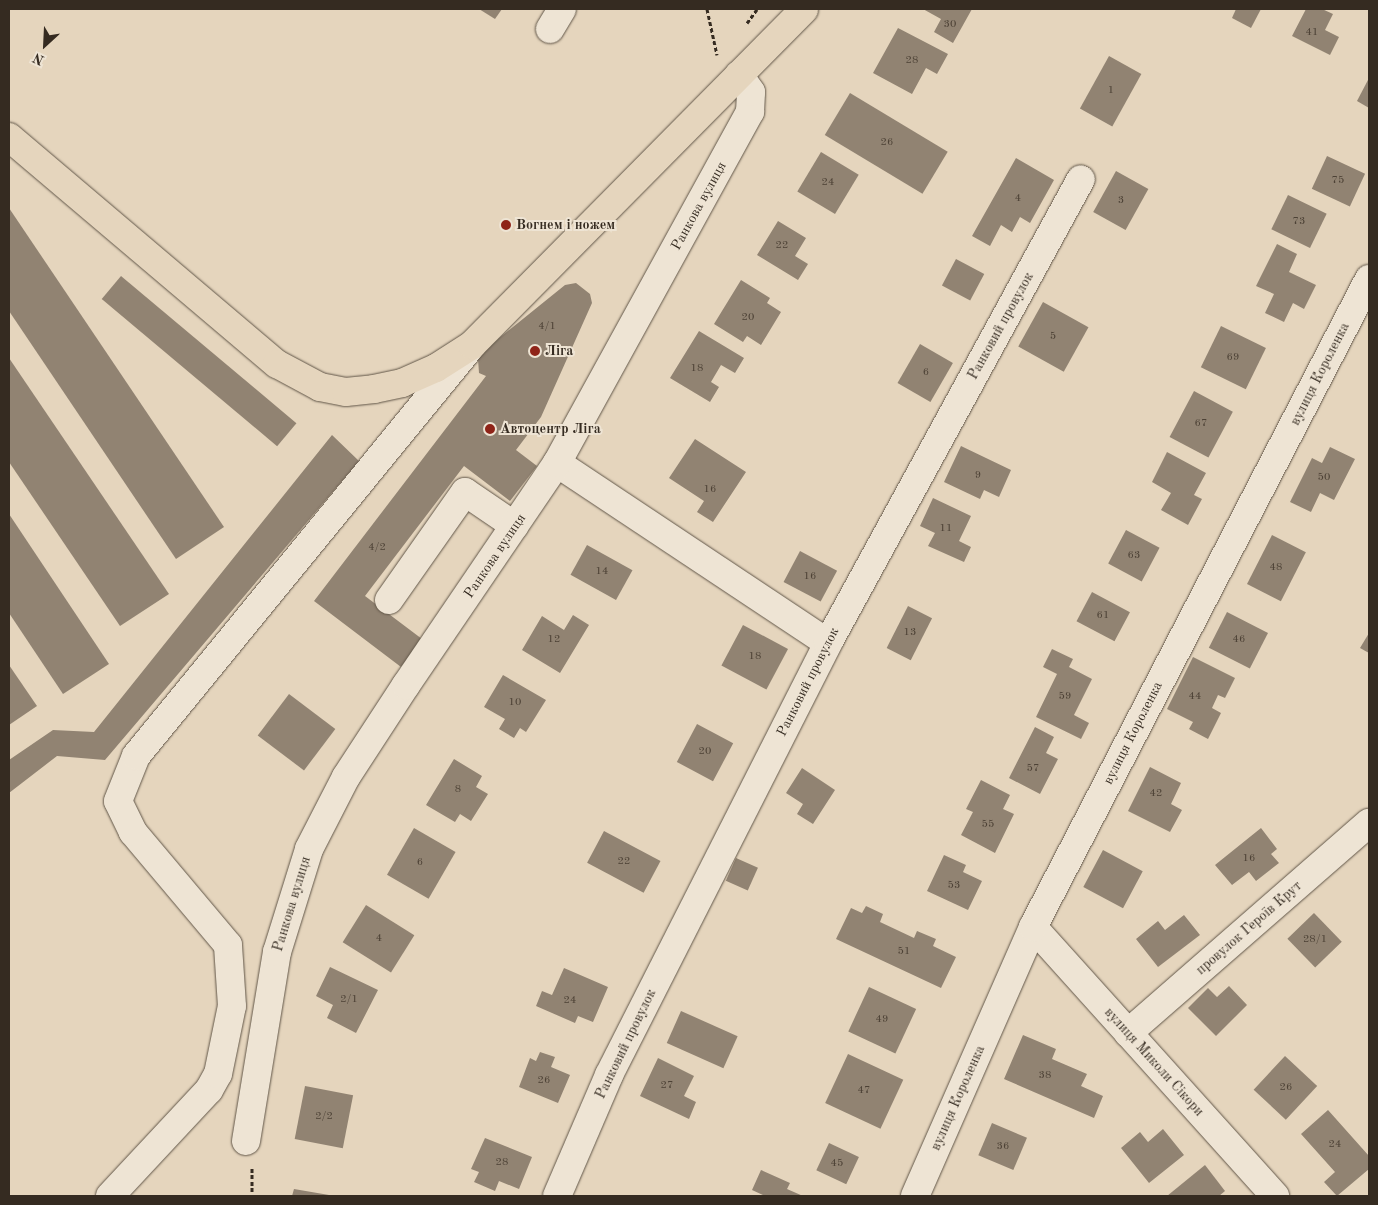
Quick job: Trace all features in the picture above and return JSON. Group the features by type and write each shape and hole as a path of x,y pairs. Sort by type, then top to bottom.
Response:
{"main road":[{"path":"9,137 294,376 346,392 374,389 402,383 436,368 472,345 729,69 804,9"}],"street":[{"name":"Ранкова вулиця","path":"246,1141 277,952 309,849 346,778 557,463 750,112 751,92 729,69"},
{"name":"Ранковий провулок","path":"557,1196 609,1076 828,643 1081,179"},
{"name":"вулиця Короленка","path":"915,1196 1033,927 1369,279"},
{"path":"110,1196 208,1090 218,1074 232,1006 228,945 133,832 118,801 136,756 472,345"},
{"path":"557,463 828,643"},
{"path":"389,600 465,492 515,526"},
{"name":"провулок Героїв Крут","path":"1128,1033 1369,823"},
{"name":"вулиця Миколи Сікори","path":"1033,927 1275,1196"}],"path":[{"path":"707,9 729,69"}],"building":[{"path":"479,9 502,9 495,19"},
{"path":"923,9 972,9 953,43 934,32 941,19"},
{"path":"1236,9 1261,9 1251,28 1232,18"},
{"path":"1306,9 1322,9 1333,14 1325,30 1339,37 1330,55 1292,36"},
{"path":"898,28 948,54 937,74 926,68 912,94 873,73"},
{"path":"1109,56 1141,74 1112,126 1080,108"},
{"path":"1369,78 1369,108 1357,101"},
{"path":"850,93 948,152 922,194 825,135"},
{"path":"821,152 859,175 835,214 797,191"},
{"path":"1327,156 1365,174 1350,206 1312,189"},
{"path":"1016,158 1054,180 1030,223 1020,217 1012,232 1001,225 990,246 972,236"},
{"path":"1116,171 1148,189 1126,230 1093,212"},
{"path":"1288,195 1327,214 1310,248 1271,229"},
{"path":"9,208 224,527 176,559 9,311"},
{"path":"778,221 806,238 795,256 808,264 798,280 757,255"},
{"path":"1277,244 1297,254 1289,272 1316,285 1304,309 1293,303 1284,322 1265,313 1274,294 1256,286"},
{"path":"956,259 984,274 970,301 942,285"},
{"path":"121,276 296,423 277,446 102,299"},
{"path":"741,280 770,298 767,303 781,312 761,345 747,336 743,342 714,324"},
{"path":"576,283 590,294 592,303 541,417 516,450 537,466 510,501 464,466 365,596 422,639 401,667 314,601 486,376 479,373 478,359 483,351 565,285"},
{"path":"1043,302 1088,327 1064,372 1018,347"},
{"path":"1221,326 1266,348 1246,389 1201,367"},
{"path":"699,331 744,358 735,373 721,365 711,382 719,387 710,402 670,378"},
{"path":"920,344 953,363 930,402 898,383"},
{"path":"9,358 169,594 120,626 9,462"},
{"path":"1194,391 1233,412 1208,458 1170,437"},
{"path":"332,435 359,461 105,760 57,756 9,793 9,760 53,730 94,732"},
{"path":"695,439 746,472 713,522 697,512 704,501 669,478"},
{"path":"961,446 1011,470 999,497 984,490 980,499 944,482"},
{"path":"1330,447 1355,459 1334,500 1320,493 1311,512 1290,502 1312,458 1322,463"},
{"path":"1167,452 1206,473 1194,495 1202,499 1188,525 1161,510 1171,493 1152,482"},
{"path":"933,498 971,516 959,541 971,547 964,562 928,546 935,533 920,526"},
{"path":"9,514 109,664 63,694 9,613"},
{"path":"1126,530 1160,548 1142,581 1108,564"},
{"path":"1272,535 1306,552 1281,601 1247,584"},
{"path":"587,545 632,570 616,600 571,575"},
{"path":"800,551 837,571 821,602 784,582"},
{"path":"1092,592 1130,612 1114,641 1077,621"},
{"path":"908,606 932,618 911,660 887,648"},
{"path":"1227,612 1268,633 1250,669 1209,648"},
{"path":"573,615 589,625 560,673 522,650 542,616 564,630"},
{"path":"743,625 788,649 766,690 721,666"},
{"path":"1369,633 1369,653 1360,648"},
{"path":"1052,649 1073,659 1069,667 1092,679 1074,715 1089,723 1081,739 1036,717 1057,674 1043,667"},
{"path":"1193,657 1235,678 1225,698 1218,695 1212,708 1221,713 1208,739 1189,729 1193,722 1167,709"},
{"path":"9,665 37,706 9,725"},
{"path":"503,675 546,700 526,732 520,728 514,738 499,729 505,719 484,707"},
{"path":"289,694 335,729 304,770 258,736"},
{"path":"697,724 733,743 713,781 677,762"},
{"path":"1035,727 1054,737 1046,753 1058,759 1040,794 1009,778"},
{"path":"454,759 482,776 476,787 488,794 471,821 460,814 455,822 426,805"},
{"path":"1150,767 1181,783 1171,804 1182,810 1170,832 1128,811"},
{"path":"802,768 835,790 813,824 797,814 803,804 786,793"},
{"path":"981,780 1010,795 1003,809 1014,814 995,853 961,835 973,812 966,809"},
{"path":"414,828 456,852 429,899 387,875"},
{"path":"1261,828 1277,849 1271,854 1279,863 1256,881 1249,872 1232,885 1215,865"},
{"path":"604,831 661,861 644,893 587,863"},
{"path":"1103,850 1143,871 1123,908 1083,887"},
{"path":"944,855 966,865 963,872 982,881 968,910 927,891"},
{"path":"736,858 758,868 748,891 726,881"},
{"path":"366,905 414,935 391,973 343,942"},
{"path":"866,906 883,914 880,922 914,938 917,931 936,939 933,946 956,957 941,988 836,939 851,908 862,913"},
{"path":"1314,913 1342,942 1315,967 1287,939"},
{"path":"1184,915 1200,935 1158,967 1136,939 1158,921 1165,930"},
{"path":"330,967 378,990 356,1033 327,1018 333,1005 316,996"},
{"path":"564,968 608,987 593,1022 578,1016 575,1023 536,1006 542,991 552,995"},
{"path":"1229,986 1247,1005 1216,1036 1188,1008 1208,988 1217,997"},
{"path":"869,987 916,1009 895,1053 848,1031"},
{"path":"681,1011 738,1036 723,1068 667,1043"},
{"path":"1023,1035 1056,1049 1052,1059 1087,1074 1081,1086 1103,1096 1094,1118 1004,1079"},
{"path":"540,1052 555,1057 551,1067 570,1075 558,1103 519,1087 530,1058 536,1061"},
{"path":"848,1054 903,1080 880,1129 825,1103"},
{"path":"1285,1056 1317,1086 1286,1120 1254,1090"},
{"path":"658,1058 694,1076 684,1096 696,1102 689,1119 640,1096"},
{"path":"305,1086 353,1095 343,1148 295,1139"},
{"path":"1328,1110 1369,1156 1369,1169 1337,1196 1324,1182 1335,1172 1301,1134"},
{"path":"992,1123 1027,1138 1013,1170 978,1155"},
{"path":"1163,1129 1184,1155 1149,1183 1121,1148 1140,1132 1148,1142"},
{"path":"485,1138 532,1157 519,1189 499,1181 495,1191 474,1182 479,1172 471,1169"},
{"path":"829,1143 859,1157 846,1184 816,1170"},
{"path":"1205,1165 1225,1191 1219,1196 1167,1196"},
{"path":"761,1170 790,1183 787,1189 803,1196 765,1196 752,1190"},
{"path":"294,1189 329,1195 329,1196 292,1196"}],"place":[{"name":"Вогнем і ножем","path":"506,225"},
{"name":"Ліга","path":"535,351"},
{"name":"Автоцентр Ліга","path":"490,429"}]}
